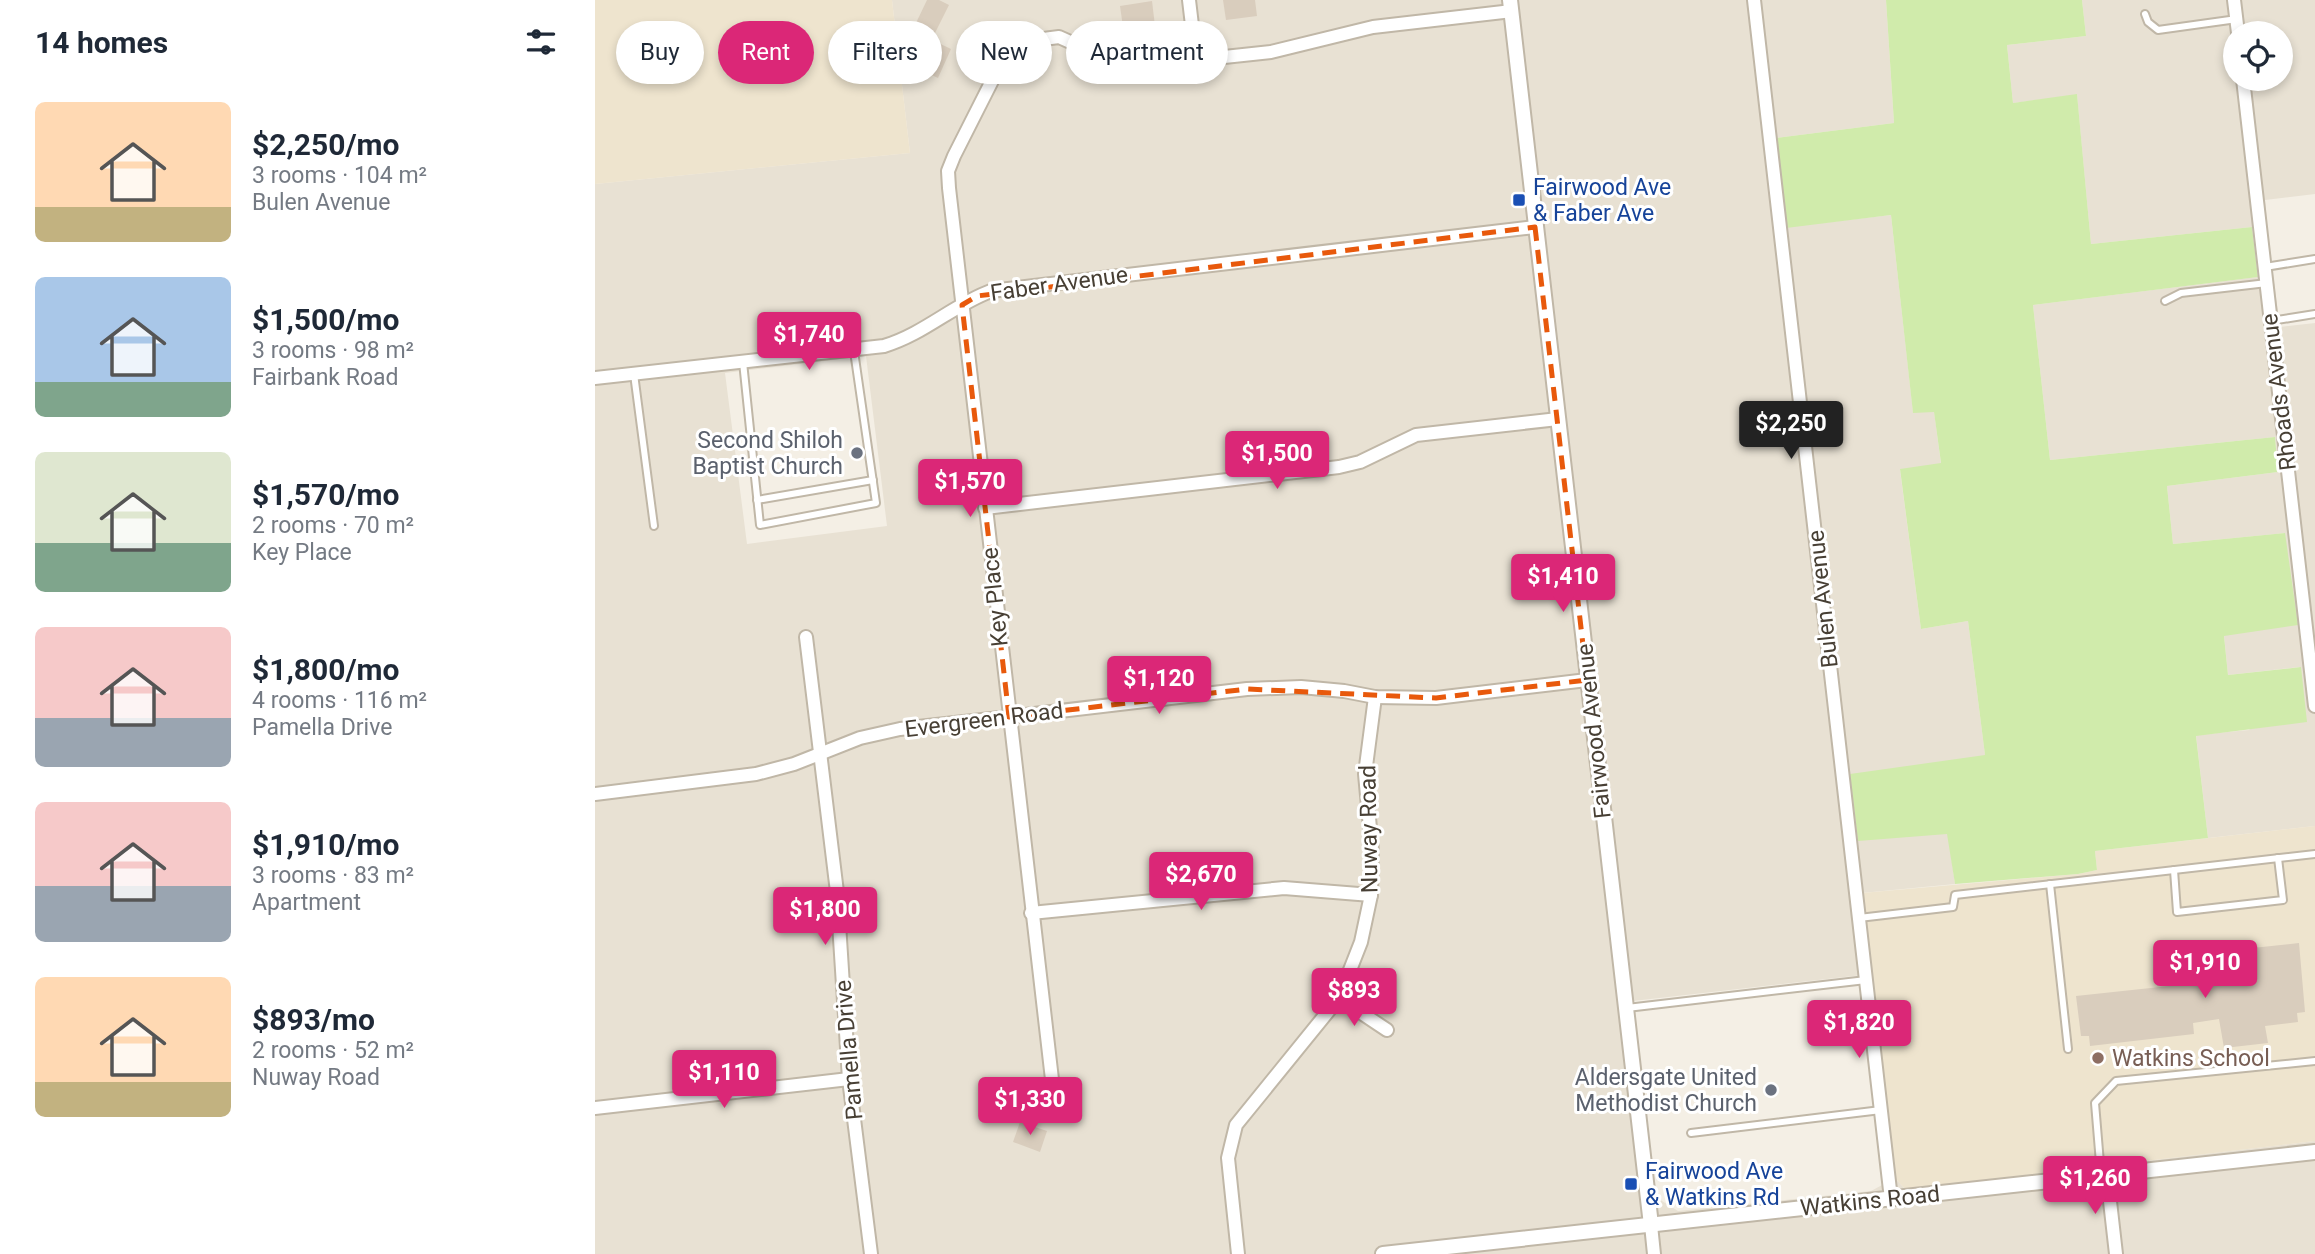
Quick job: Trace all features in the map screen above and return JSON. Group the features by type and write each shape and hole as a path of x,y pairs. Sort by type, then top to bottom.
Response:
{"street":[{"path":"1189,0 1191,21"},
{"name":"Bulen Avenue","path":"1754,0 1891,1199"},
{"path":"2234,0 2237,19"},
{"path":"1228,57 1271,52 1373,26 1511,6"},
{"name":"Fairwood Avenue","path":"1511,6 1654,1254"},
{"name":"Key Place","path":"1053,1088 948,171 1000,65 1020,42 1059,37 1066,40"},
{"name":"Rhoads Avenue","path":"2244,91 2271,321 2309,601 2315,706"},
{"name":"Faber Avenue","path":"595,378 854,351 913,336 962,305 991,291 1022,286 1535,227"},
{"path":"985,508 1339,467 1360,462 1416,435 1558,419"},
{"name":"Pamella Drive","path":"806,637 842,944 849,1079 871,1254"},
{"name":"Evergreen Road","path":"595,794 756,774 860,738 900,729 1247,689 1301,687 1375,697 1436,698 1587,680"},
{"name":"Nuway Road","path":"1238,1254 1228,1158 1235,1125 1339,998 1361,942 1371,895 1372,850 1365,774 1375,697"},
{"path":"1031,913 1284,888 1371,895"},
{"path":"1339,998 1387,1030"},
{"path":"595,1108 849,1079"},
{"name":"Watkins Road","path":"1383,1254 2315,1152"},
{"path":"2104,1175 2116,1254"}],"lane":[{"path":"2145,14 2148,22 2158,30 2237,19"},
{"path":"2265,267 2315,259"},
{"path":"2165,301 2181,293 2267,283"},
{"path":"2271,321 2315,314"},
{"path":"743,362 760,525 876,503 854,351"},
{"path":"634,374 654,526"},
{"path":"757,500 873,480"},
{"path":"1859,918 1952,907 1955,895 2315,854"},
{"path":"2174,870 2177,912 2283,900 2279,858"},
{"path":"2050,884 2068,1049"},
{"path":"1625,1008 1866,980"},
{"path":"2104,1175 2095,1103 2116,1081 2315,1061"},
{"path":"1691,1133 1881,1110"}],"highlighted area":[{"path":"1535,227 1587,680 1436,698 1247,689 1009,717 962,305 977,296"}],"shaded area":[{"path":"595,0 892,0 894,21 828,21 828,84 902,84 910,153 595,184"},
{"path":"892,0 1886,0 1894,123 1776,138 1786,227 1891,215 1913,412 1934,411 1941,464 1900,470 1921,629 1968,621 1985,755 1948,834 1955,884 1862,893 1871,974 1633,1001 1654,1196 1678,1211 1871,1191 1895,1178 1905,1189 2315,1141 2315,1254 595,1254 595,184 910,153 902,84 942,84 942,21 894,21","holes":["866,356 887,526 747,544 725,373"]},
{"path":"2082,0 2315,0 2315,194 2265,200 2267,223 2252,227 2091,244 2077,95 2013,103 2007,45 2086,36"},
{"path":"2273,275 2280,327 2315,323 2315,826 2208,838 2196,735 2249,730 2300,667 2228,675 2224,635 2285,533 2173,544 2167,486 2278,472 2275,437 2050,460 2033,305"},
{"name":"Watkins School","path":"2315,826 2315,1141 1905,1189 1895,1178 1862,893 2078,874 2097,870 2095,851"}],"green space":[{"path":"1886,0 2082,0 2086,36 2007,45 2013,103 2077,94 2091,244 2252,227 2258,277 2033,305 2050,460 2275,437 2278,472 2167,486 2173,544 2285,533 2298,625 2224,636 2228,675 2301,667 2307,722 2196,736 2208,838 2095,851 2097,870 2078,874 1955,884 1947,834 1858,841 1850,774 1985,755 1968,621 1921,629 1900,469 1941,463 1934,412 1913,413 1891,215 1786,228 1776,138 1894,123"}],"building":[{"path":"927,0 939,0 949,5 941,21 917,21"},
{"path":"1223,0 1255,0 1257,16 1226,20"},
{"path":"1152,1 1154,21 1122,21 1120,6"},
{"path":"942,45 951,49 942,69"},
{"path":"2299,943 2305,1012 2297,1013 2298,1022 2265,1026 2268,1043 2224,1048 2219,1019 2193,1023 2194,1034 2090,1046 2089,1036 2081,1036 2076,996 2188,984 2186,955"},
{"path":"1020,1122 1047,1131 1040,1152 1013,1142"}],"place":[{"name":"Fairwood Ave & Faber Ave","path":"1519,200"},
{"name":"Second Shiloh Baptist Church","path":"857,453"},
{"name":"Watkins School","path":"2098,1058"},
{"name":"Aldersgate United Methodist Church","path":"1771,1090"},
{"name":"Fairwood Ave & Watkins Rd","path":"1631,1184"}]}
